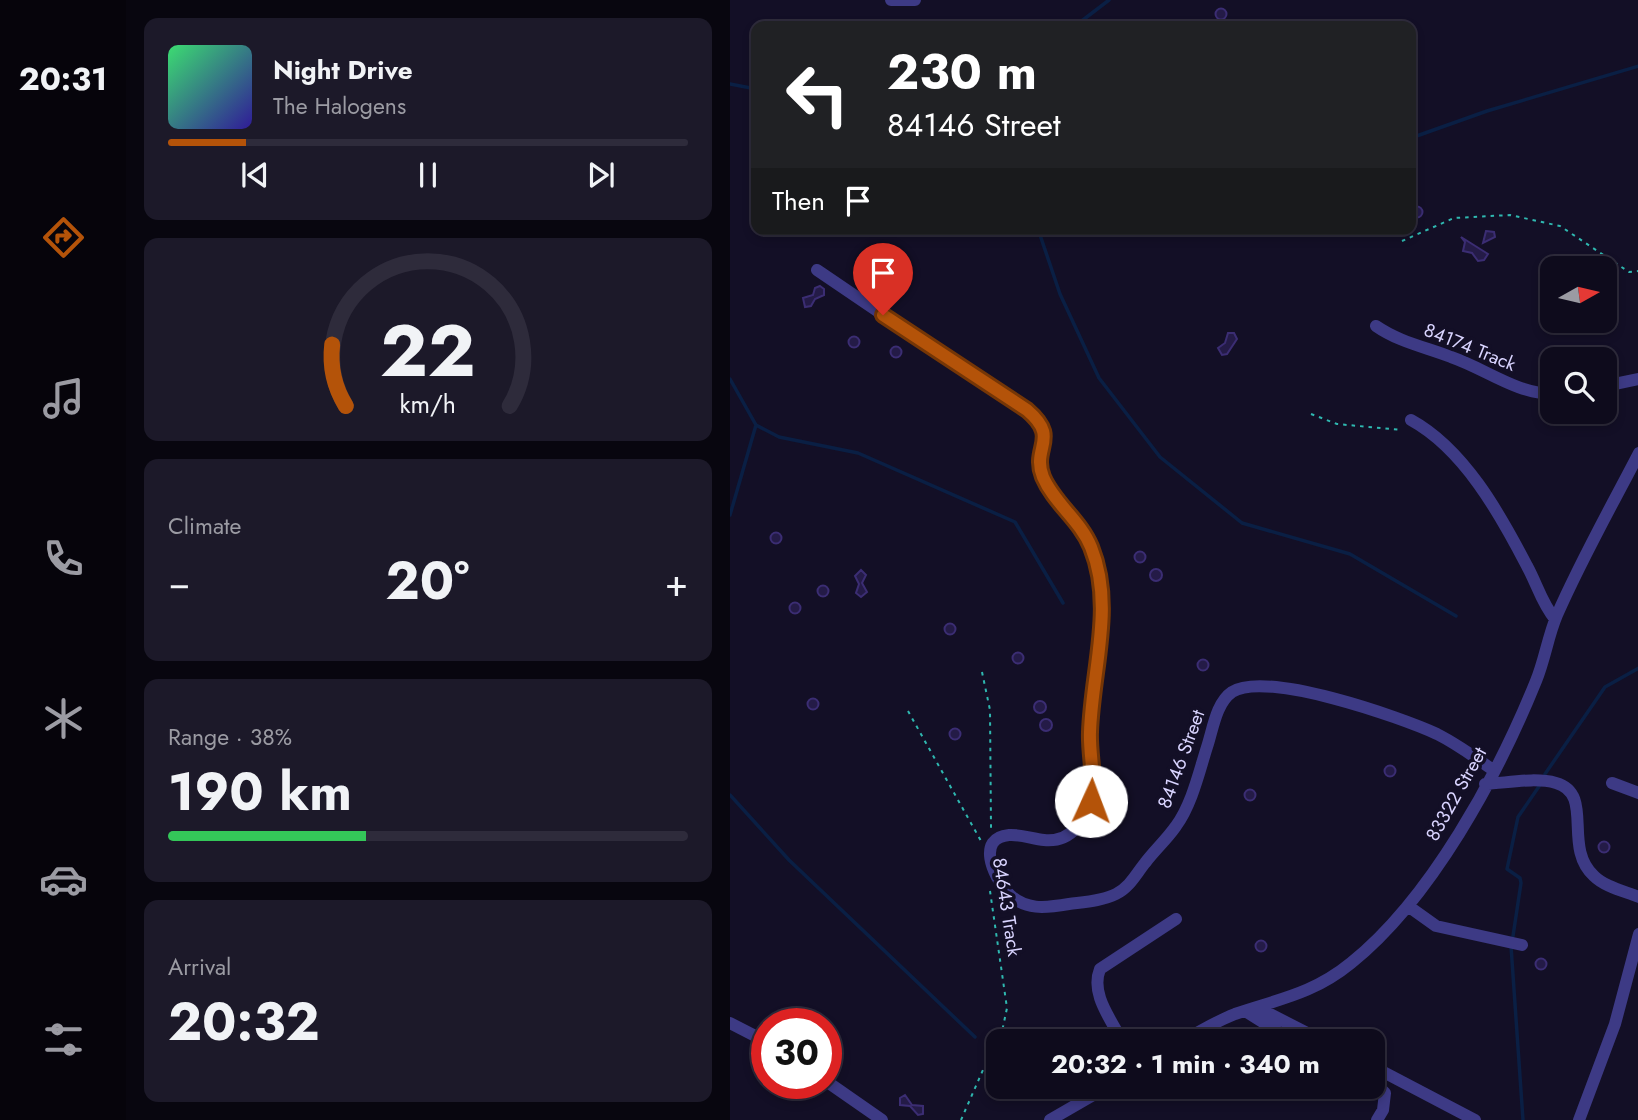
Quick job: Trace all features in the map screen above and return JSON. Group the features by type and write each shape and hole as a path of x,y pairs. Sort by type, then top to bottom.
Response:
{"street":[{"path":"891,0 916,0"},
{"path":"817,270 1038,420 1046,439 1041,462 1043,477 1091,547 1102,586 1103,606 1090,733 1093,786 1091,801 1075,830 1064,838 1048,841 1014,834 996,838"},
{"name":"84174 Track","path":"1376,326 1411,345 1472,365 1523,390 1540,392"},
{"path":"1617,383 1638,379"},
{"path":"1408,425 1437,436 1463,465 1509,536 1555,619"},
{"name":"83322 Street","path":"1205,1029 1252,1010 1304,994 1322,984 1352,962 1408,906 1455,839 1493,770 1534,684 1555,619 1638,453"},
{"name":"84146 Street","path":"996,838 989,852 994,871 1006,891 1027,906 1047,907 1090,901 1121,891 1182,816 1221,706 1235,690 1248,687 1271,686 1371,708 1445,738 1493,770"},
{"path":"1485,785 1547,782 1566,787 1577,801 1577,845 1588,870 1596,878 1638,897"},
{"path":"1612,783 1638,793"},
{"path":"1408,906 1436,926 1522,945"},
{"path":"1116,1029 1098,994 1096,978 1100,969 1176,919"},
{"path":"1579,1120 1615,1024 1638,934"},
{"path":"1252,1010 1277,1029"},
{"path":"1252,1010 1296,1029"},
{"path":"730,1023 751,1034"},
{"path":"1385,1073 1475,1120"},
{"path":"842,1092 882,1120"},
{"path":"1050,1120 1086,1099"},
{"path":"1377,1120 1383,1110 1384,1099"}],"path":[{"path":"1416,235 1454,218 1509,215 1560,226 1629,272 1638,271"},
{"path":"1402,241 1416,235"},
{"path":"1310,414 1337,424 1408,425"},
{"path":"982,672 990,710 991,829 996,838"},
{"name":"84643 Track","path":"908,711 983,846"},
{"name":"84643 Track","path":"990,890 1007,1008 1003,1029"},
{"path":"961,1120 986,1063"}],"building":[{"path":"1221,8 1227,14 1221,20 1215,14"},
{"path":"1416,206 1423,212 1417,218"},
{"path":"1486,231 1494,232 1495,237 1483,243"},
{"path":"1461,237 1488,254 1484,260 1478,261 1472,253 1463,251 1465,242"},
{"path":"820,286 824,289 824,295 815,299 811,306 805,307 803,298 813,295 815,288"},
{"path":"1228,333 1234,333 1237,339 1227,354 1222,355 1218,348 1225,343"},
{"path":"854,336 860,342 854,348 848,342"},
{"path":"896,346 902,352 896,358 890,352"},
{"path":"776,532 782,538 776,544 770,538"},
{"path":"1140,551 1146,557 1140,563 1134,557"},
{"path":"1156,569 1162,575 1156,581 1150,575"},
{"path":"861,570 866,575 862,583 867,592 861,597 856,593 859,584 855,576"},
{"path":"823,585 829,591 823,597 817,591"},
{"path":"795,602 801,608 795,614 789,608"},
{"path":"950,623 956,629 950,635 944,629"},
{"path":"1018,652 1024,658 1018,664 1012,658"},
{"path":"1203,659 1209,665 1203,671 1197,665"},
{"path":"813,698 819,704 813,710 807,704"},
{"path":"1040,701 1046,707 1040,713 1034,707"},
{"path":"1046,719 1052,725 1046,731 1040,725"},
{"path":"955,728 961,734 955,740 949,734"},
{"path":"1390,765 1396,771 1390,777 1384,771"},
{"path":"1250,789 1256,795 1250,801 1244,795"},
{"path":"1604,841 1610,847 1604,853 1598,847"},
{"path":"1261,940 1267,946 1261,952 1255,946"},
{"path":"1541,958 1547,964 1541,970 1535,964"},
{"path":"905,1095 912,1105 923,1106 923,1114 918,1115 910,1106 900,1105 900,1098"}],"waterway":[{"path":"1082,21 1109,0"},
{"path":"1416,136 1487,111 1639,66"},
{"path":"730,84 751,88"},
{"path":"1040,235 1060,294 1099,378 1160,457 1242,523 1350,554 1456,616"},
{"path":"730,379 756,425 730,515"},
{"path":"756,425 779,437 858,453 1015,522 1063,603"},
{"path":"1545,774 1605,687 1639,668"},
{"path":"1513,936 1521,883 1520,878 1507,869 1518,817 1540,785"},
{"path":"730,795 789,860 975,1037"},
{"path":"1511,946 1523,1120"}],"route":[{"path":"883,315 1027,410 1043,427 1046,439 1041,462 1043,477 1086,537 1102,586 1103,606 1090,733 1093,774 1091,801"}]}
